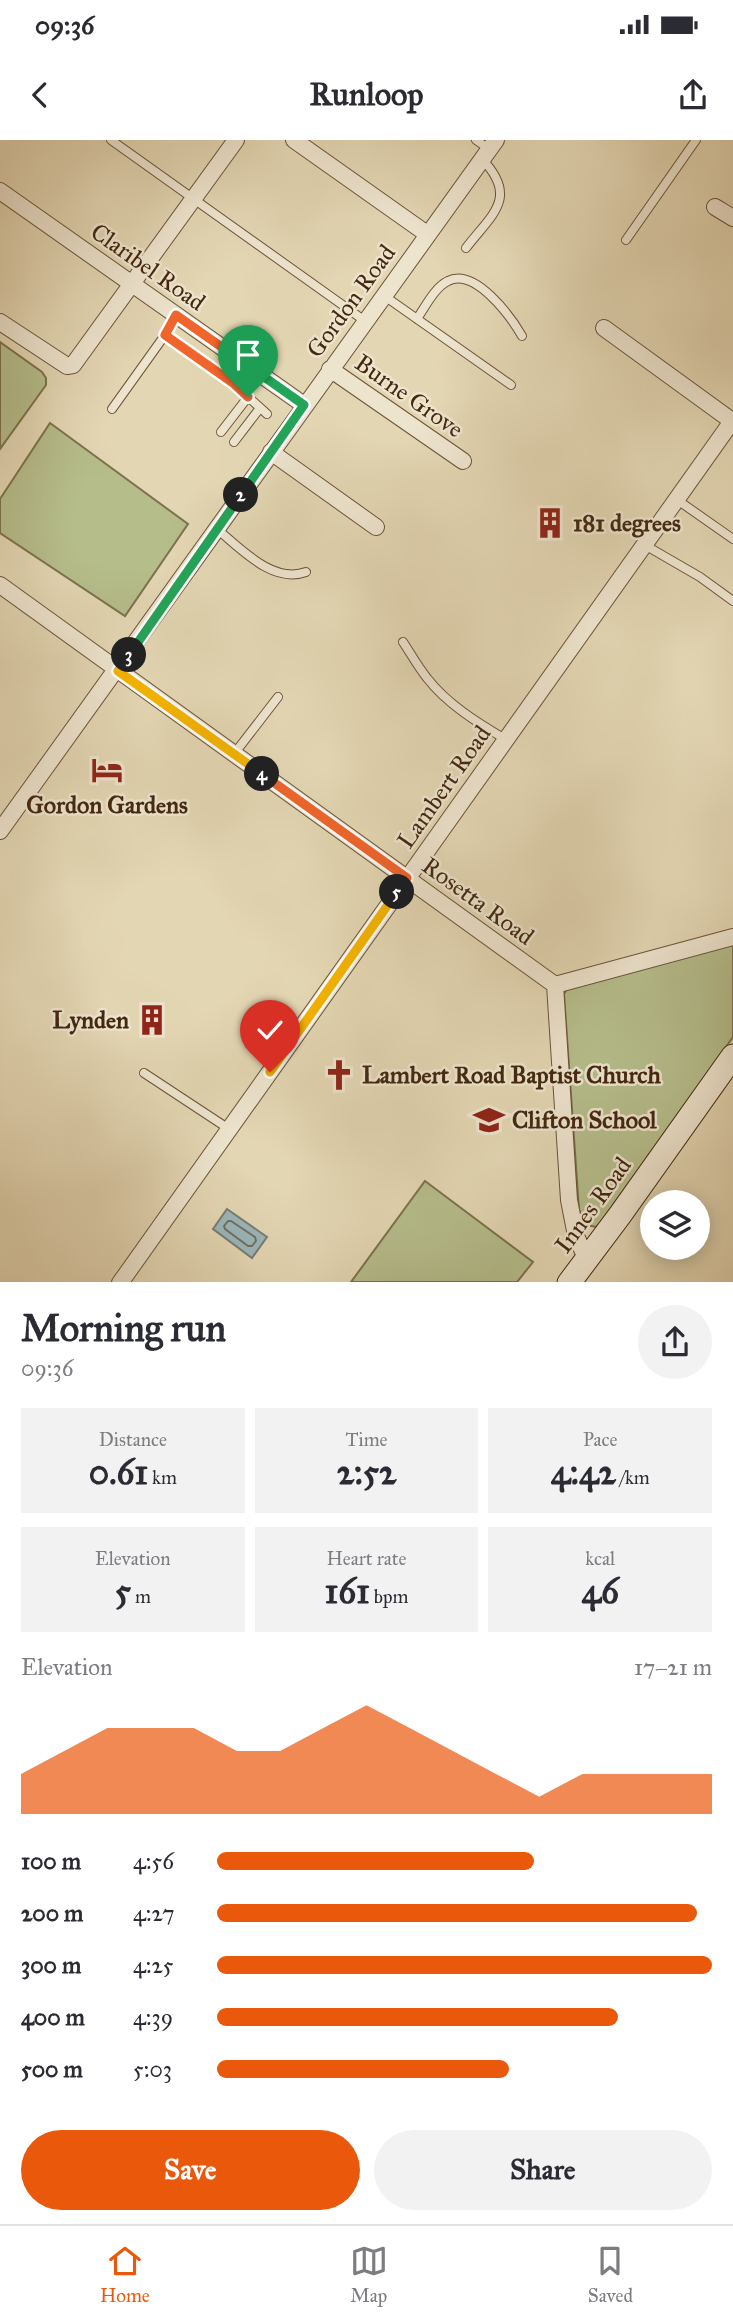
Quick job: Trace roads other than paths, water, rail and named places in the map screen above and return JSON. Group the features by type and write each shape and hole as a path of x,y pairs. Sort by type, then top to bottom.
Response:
{"street":[{"path":"0,322 67,366 74,365 236,140"},
{"path":"294,140 427,234"},
{"name":"Gordon Road","path":"0,831 118,671 486,147"},
{"name":"Claribel Road","path":"0,191 304,405"},
{"path":"715,207 733,218"},
{"path":"604,328 733,421"},
{"name":"Burne Grove","path":"330,369 463,461"},
{"name":"Lambert Road","path":"121,1282 733,421"},
{"path":"271,452 376,527"},
{"name":"Rosetta Road","path":"0,585 555,985"},
{"path":"586,1258 574,1228 569,1200 555,985 733,937"},
{"name":"Innes Road","path":"570,1282 733,1056"}],"lane":[{"path":"111,140 365,321"},
{"path":"626,240 696,140"},
{"path":"466,248 499,205 500,184 486,147"},
{"path":"417,319 444,284 458,278 466,279 487,292 505,310 522,336"},
{"path":"383,295 511,385"},
{"path":"112,409 165,335 176,315"},
{"path":"165,335 233,383 263,411 234,442"},
{"path":"220,432 248,397"},
{"path":"676,499 733,539"},
{"path":"217,529 278,574 297,575 306,572"},
{"path":"643,544 733,601"},
{"path":"403,642 428,680 443,695 471,718 505,740"},
{"path":"234,754 278,696"},
{"path":"144,1073 229,1129"}],"water":[{"path":"227,1209 267,1237 252,1258 213,1229"}],"place":[{"name":"181 degrees","path":"550,523"},
{"name":"Gordon Gardens","path":"107,770"},
{"name":"Lynden","path":"152,1020"},
{"name":"Lambert Road Baptist Church","path":"339,1075"},
{"name":"Clifton School","path":"489,1120"}]}
